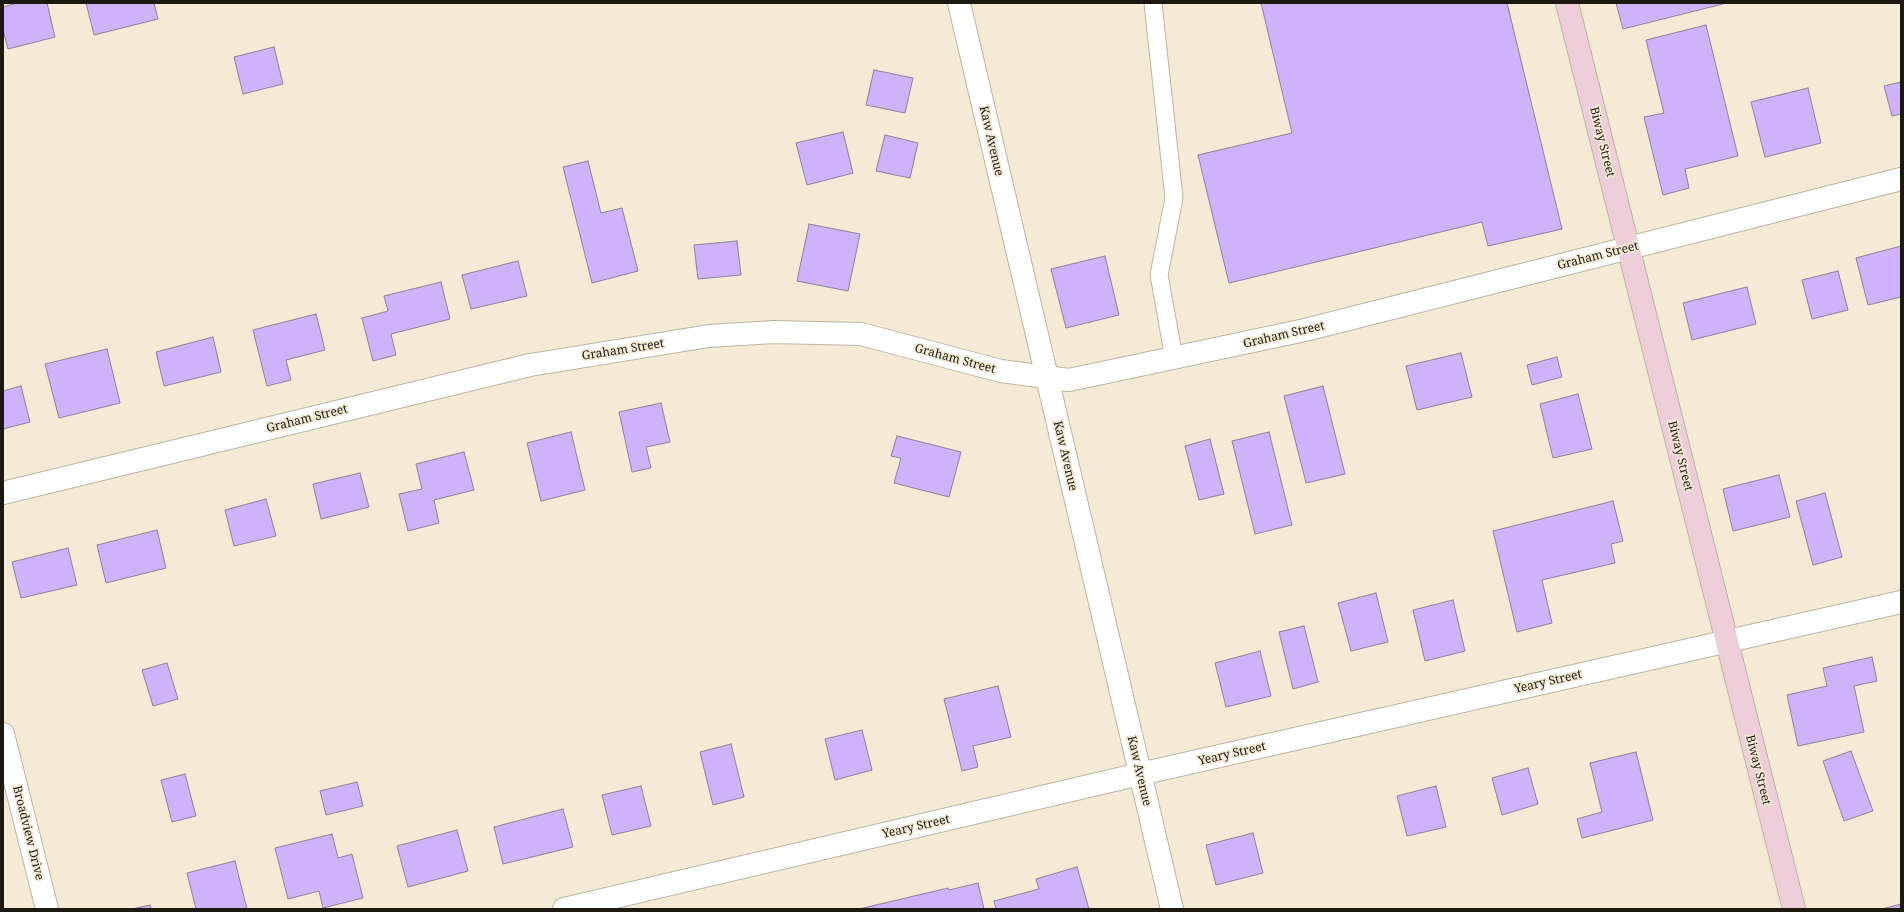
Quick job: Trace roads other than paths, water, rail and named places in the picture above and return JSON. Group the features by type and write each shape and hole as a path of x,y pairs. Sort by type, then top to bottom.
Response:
{"street":[{"name":"Kaw Avenue","path":"959,3 1172,909"},
{"name":"Biway Street","path":"1567,3 1794,909"},
{"name":"Graham Street","path":"3,493 530,365 709,336 774,332 862,334 1001,371 1069,380 1306,330 1901,180"},
{"name":"Yeary Street","path":"564,909 1140,774 1901,602"},
{"name":"Broadview Drive","path":"3,734 47,909"}],"lane":[{"path":"1153,3 1174,198 1159,275 1174,358"}]}
